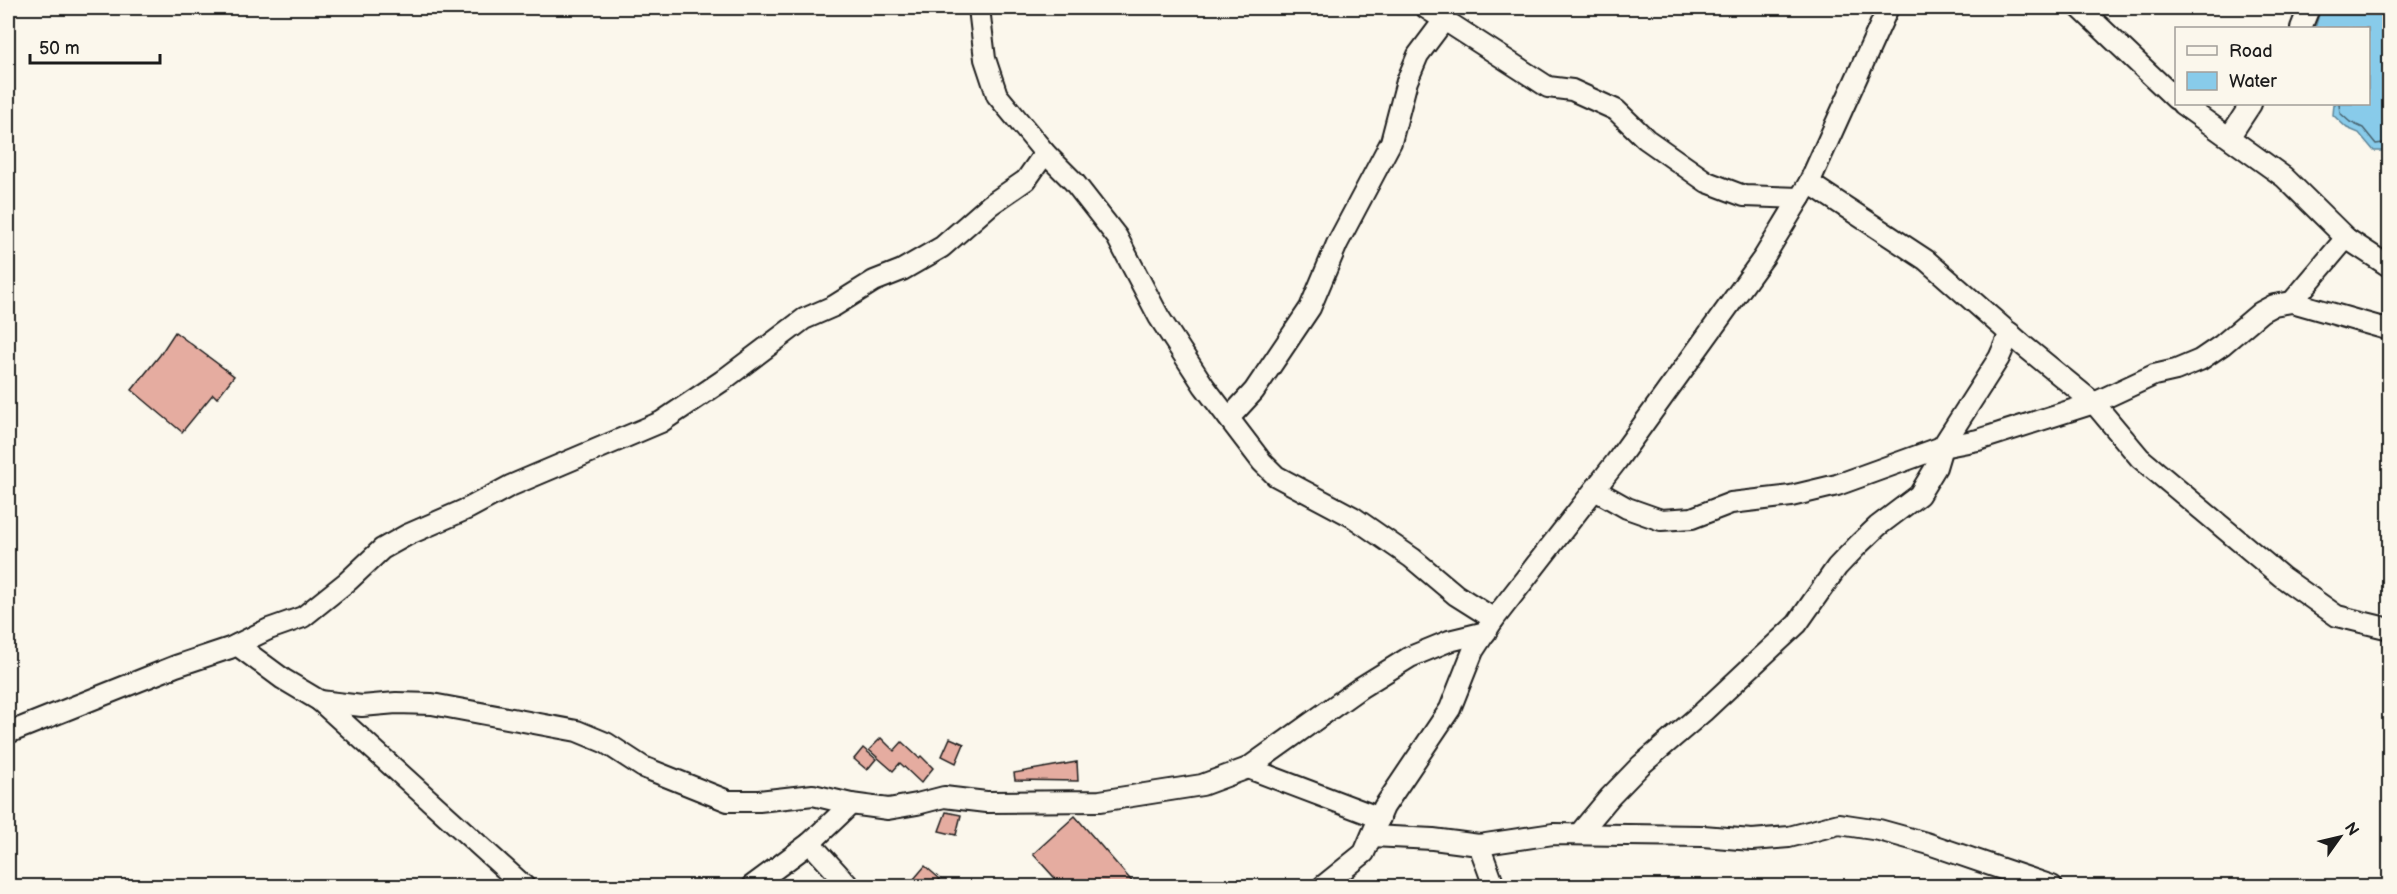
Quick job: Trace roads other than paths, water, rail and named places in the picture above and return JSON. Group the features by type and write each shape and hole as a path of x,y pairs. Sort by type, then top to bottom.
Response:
{"street":[{"path":"979,8 985,59 997,95 1045,153 1074,182 1117,237 1159,317 1204,386 1262,462 1276,476 1353,517 1412,558 1490,625"},
{"path":"1426,8 1548,87 1572,90 1616,110 1646,139 1707,182 1744,196 1804,190 1926,260 2094,403 2140,458 2282,577 2337,616 2390,629"},
{"path":"1323,886 1364,853 1384,807 1450,709 1473,651 1490,625 1595,490 1764,257 1804,190 1888,8"},
{"path":"2083,8 2175,98"},
{"path":"2301,27 2309,8"},
{"path":"1229,418 1254,391 1310,308 1337,244 1391,141 1407,81 1418,55 1445,19"},
{"path":"2183,105 2230,136 2284,177 2346,238 2390,267"},
{"path":"2230,136 2250,105"},
{"path":"8,733 103,694 237,645 303,616 348,581 382,549 407,535 469,508 510,486 661,422 722,381 804,319 834,306 874,281 902,270 942,247 990,205 1026,180 1045,153"},
{"path":"2292,302 2346,238"},
{"path":"1595,490 1627,508 1661,520 1692,518 1731,504 1791,496 1837,485 1942,447 1978,440 2094,403 2154,375 2176,370 2200,360 2222,345 2261,312 2274,305 2292,302 2390,330"},
{"path":"1579,834 1641,765 1703,712 1797,624 1837,567 1859,544 1878,526 1919,495 1936,467 1942,447 1999,358 2010,333"},
{"path":"320,701 362,706 396,703 432,704 577,731 606,743 643,767 728,801 759,801 813,795 851,804 888,809 944,797 986,802 1100,801 1202,785 1248,768 1360,688 1410,657 1490,625"},
{"path":"237,645 283,679 320,701 524,886"},
{"path":"1248,768 1376,827 1433,839 1479,845 1554,834 1703,836 1752,840 1789,837 1839,824 1879,830 1926,843 2052,886"},
{"path":"752,886 810,843 851,804"},
{"path":"810,843 849,886"},
{"path":"1479,845 1494,886"}],"water":[{"path":"2321,8 2376,8 2378,12 2387,11 2389,13 2390,147 2384,151 2374,151 2359,133 2347,128 2333,115 2334,105 2370,105 2370,27 2315,27"}]}
